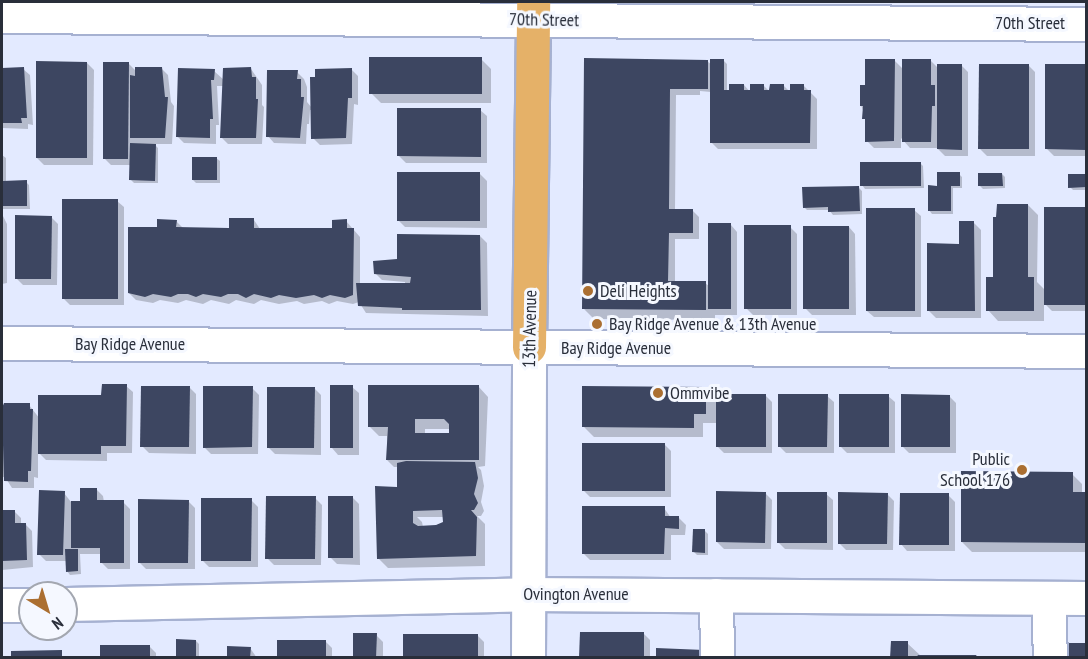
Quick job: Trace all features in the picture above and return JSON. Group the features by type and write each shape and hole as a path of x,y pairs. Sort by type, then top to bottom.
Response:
{"main road":[{"name":"13th Avenue","path":"529,347 533,11"}],"street":[{"name":"70th Street","path":"2,16 533,11 1086,24"},
{"name":"Bay Ridge Avenue","path":"2,343 1086,351"},
{"name":"13th Avenue","path":"528,657 529,347"},
{"name":"Ovington Avenue","path":"78,604 528,594 1086,598"},
{"path":"716,595 717,657"},
{"path":"1048,598 1050,657"},
{"path":"2,606 18,605"}],"building":[{"path":"369,57 482,57 482,94 369,94"},
{"path":"584,58 708,60 708,89 670,89 669,209 693,209 693,233 669,233 668,281 706,281 706,310 582,309"},
{"path":"710,59 724,59 724,90 729,90 729,84 744,84 744,90 750,90 750,84 764,84 764,90 769,90 770,84 784,84 784,90 790,90 790,84 804,84 804,90 811,90 810,143 710,143"},
{"path":"865,59 895,59 894,141 865,142 865,119 862,119 863,106 860,106 860,85 865,85"},
{"path":"902,59 931,59 931,85 935,85 935,106 932,106 931,142 902,142"},
{"path":"36,61 87,62 87,158 36,158"},
{"path":"103,62 129,62 128,159 103,159"},
{"path":"937,64 962,64 962,150 937,149"},
{"path":"979,64 1029,64 1029,149 978,149"},
{"path":"1045,64 1086,64 1086,150 1045,149"},
{"path":"24,67 27,118 21,118 22,123 2,123 2,68"},
{"path":"135,67 162,67 165,97 168,97 165,138 130,138 130,75 135,76"},
{"path":"251,67 252,77 256,77 256,99 258,99 256,138 220,138 223,68"},
{"path":"178,68 215,69 214,80 211,80 213,119 210,119 210,138 176,137"},
{"path":"352,68 352,98 348,98 346,138 311,139 310,77 315,77 315,69"},
{"path":"267,70 298,70 297,79 301,79 301,97 304,97 300,138 266,137"},
{"path":"397,108 481,108 481,157 397,156"},
{"path":"130,143 156,144 155,181 129,180"},
{"path":"192,157 217,157 217,180 192,180"},
{"path":"860,162 921,162 921,186 860,186"},
{"path":"397,172 480,172 480,221 397,221"},
{"path":"937,172 960,172 960,186 951,186 951,211 928,211 928,185 937,186"},
{"path":"978,173 1002,173 1003,186 978,186"},
{"path":"1068,174 1086,174 1086,187 1068,188"},
{"path":"27,180 27,206 2,206 3,181"},
{"path":"859,186 860,211 828,212 828,207 803,208 802,187"},
{"path":"62,199 118,199 118,299 62,299"},
{"path":"997,204 1028,204 1028,277 1034,277 1034,311 986,311 986,277 993,277 993,217 996,217"},
{"path":"1044,207 1086,207 1086,305 1044,305"},
{"path":"866,208 915,208 915,311 866,311"},
{"path":"15,215 52,216 51,279 15,279"},
{"path":"229,218 254,218 254,228 332,228 332,220 347,219 347,228 354,228 353,295 345,298 330,295 322,298 314,295 296,298 279,295 271,298 254,294 246,298 238,294 221,297 203,294 196,297 178,294 171,297 153,294 145,297 128,293 128,227 157,227 157,219 177,220 176,227 229,228"},
{"path":"959,221 974,221 975,311 927,311 927,243 959,244"},
{"path":"708,223 731,223 731,309 708,309"},
{"path":"744,225 791,225 791,309 744,309"},
{"path":"803,226 849,226 849,309 803,309"},
{"path":"397,234 480,235 481,310 402,310 402,308 358,306 356,283 410,283 411,277 374,274 373,261 397,259"},
{"path":"102,384 127,384 126,446 101,446 101,454 38,454 38,395 101,395"},
{"path":"330,385 353,385 353,448 330,448"},
{"path":"368,385 479,385 479,460 386,460 388,427 368,427","holes":["415,419 444,419 449,424 449,433 415,433"]},
{"path":"141,386 190,386 189,447 140,447"},
{"path":"203,386 253,386 252,447 203,448"},
{"path":"582,386 706,387 706,414 694,414 694,428 582,427"},
{"path":"267,387 315,387 314,448 267,448"},
{"path":"716,394 766,394 766,447 716,447"},
{"path":"778,394 828,394 827,447 778,447"},
{"path":"839,394 889,394 889,447 839,447"},
{"path":"901,394 950,395 950,447 901,447"},
{"path":"4,403 30,403 30,409 33,409 31,471 28,471 28,482 4,481 2,408"},
{"path":"582,443 665,443 665,491 582,491"},
{"path":"406,461 475,462 478,478 474,494 478,503 474,510 471,510 477,517 476,556 377,559 375,486 397,487 397,463","holes":["442,510 443,522 436,525 418,526 413,523 413,511"]},
{"path":"961,471 1073,472 1073,492 1086,492 1086,543 961,542"},
{"path":"80,488 97,488 97,500 124,500 124,563 100,563 100,548 71,548 71,501 80,501"},
{"path":"39,490 65,491 63,555 37,555"},
{"path":"716,491 766,492 765,543 716,542"},
{"path":"777,492 827,492 827,543 777,543"},
{"path":"838,492 888,493 887,544 838,544"},
{"path":"900,493 949,493 949,545 899,545"},
{"path":"266,496 316,496 315,559 265,559"},
{"path":"328,496 353,496 353,558 328,558"},
{"path":"201,498 252,498 251,561 201,561"},
{"path":"138,499 189,500 188,563 138,563"},
{"path":"582,506 665,506 665,516 679,516 679,529 665,528 664,554 582,554"},
{"path":"2,510 15,510 15,523 26,523 27,560 2,561"},
{"path":"693,529 705,529 705,553 692,552"},
{"path":"65,549 78,549 78,571 66,572"},
{"path":"580,632 644,632 644,658 579,658"},
{"path":"353,633 377,633 376,658 353,658"},
{"path":"403,634 478,634 478,658 403,658"},
{"path":"176,639 196,640 196,658 176,658"},
{"path":"277,640 326,640 326,658 277,658"},
{"path":"891,641 908,641 908,658 890,658"},
{"path":"1059,643 1086,643 1086,658 1059,658"},
{"path":"100,645 150,645 150,658 100,658"},
{"path":"227,646 251,647 250,658 227,658"},
{"path":"656,648 704,650 704,658 656,658"},
{"path":"62,650 62,658 11,658 11,651"},
{"path":"918,655 976,655 978,658 916,658"}],"place":[{"name":"Deli Heights","path":"588,291"},
{"name":"Bay Ridge Avenue & 13th Avenue","path":"597,324"},
{"name":"Ommvibe","path":"658,393"},
{"name":"Public School 176","path":"1022,470"}]}
